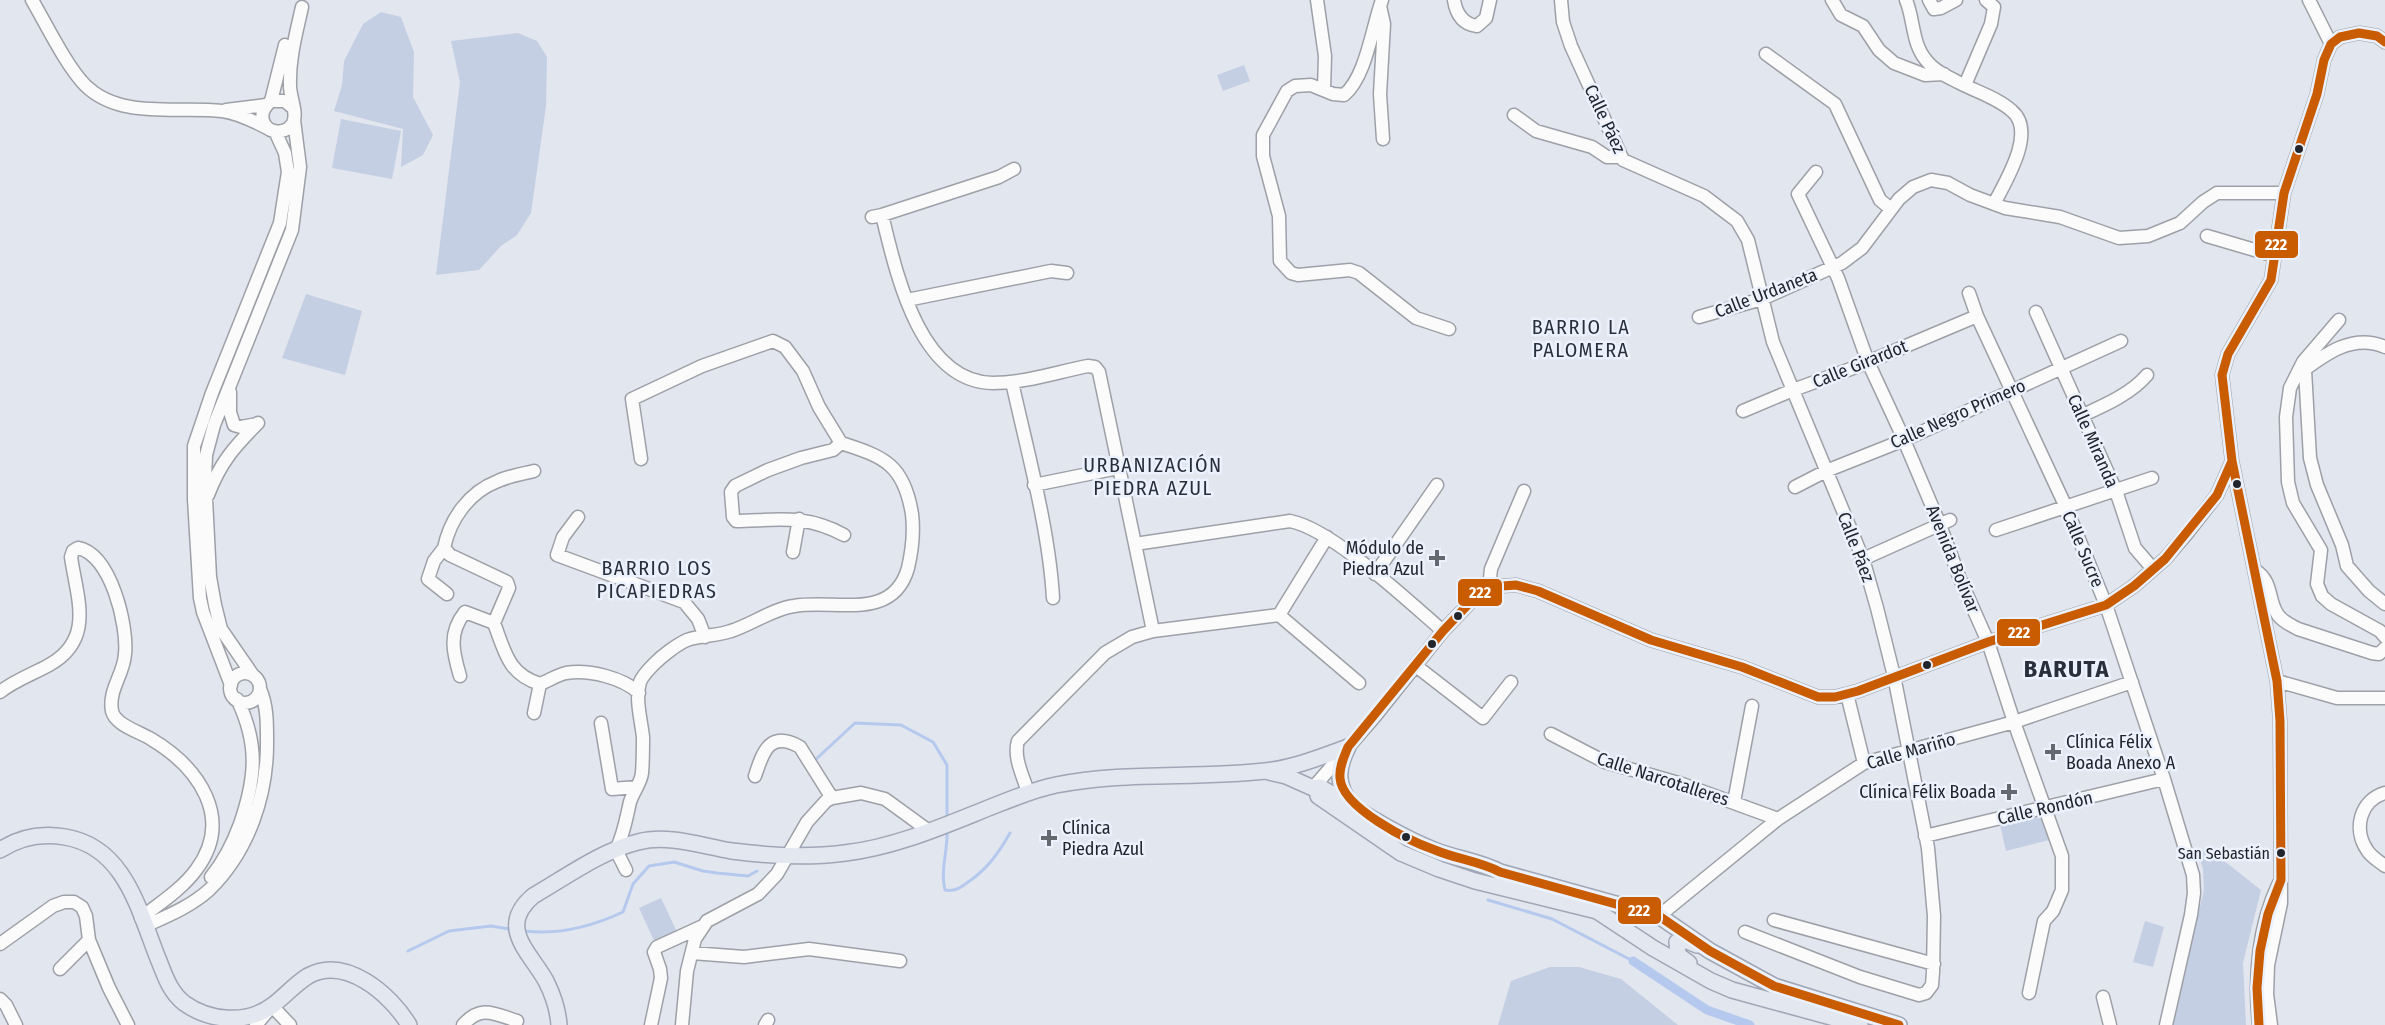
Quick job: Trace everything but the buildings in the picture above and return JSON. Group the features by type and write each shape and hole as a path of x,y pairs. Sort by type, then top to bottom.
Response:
{"main road":[{"path":"559,1025 554,998 535,963 521,944 516,923 525,903 533,896 616,850 639,842 664,840 786,856 826,855 867,850 929,831 1028,792 1056,785 1100,777 1266,771 1307,762 1347,747"},
{"path":"1347,747 1341,759 1339,777 1341,788 1353,807"},
{"path":"1266,771 1286,776 1313,788 1320,787 1437,851 1487,865 1500,872 1659,916 1710,951"},
{"path":"1313,788 1317,795 1401,853 1439,869 1475,881 1597,911 1639,917 1659,916"},
{"path":"0,850 22,839 40,836 67,837 91,845 105,855 123,875 167,980 176,996 201,1012 231,1022 272,1006 310,975 324,971 338,971 370,985 394,1005 409,1025"},
{"path":"1597,911 1653,948 1703,977 1746,993 1860,1025"},
{"path":"1746,993 1692,965 1678,954 1677,942 1685,940 1710,951 1774,986 1899,1025"}],"street":[{"path":"32,0 76,76 101,97 114,103 139,108 223,111 285,101 293,114 289,128 272,130 223,111"},
{"path":"1317,0 1325,56 1324,89"},
{"path":"1454,0 1460,17 1471,25 1477,26 1486,18 1490,0"},
{"name":"Calle Páez","path":"1562,0 1563,22 1571,46 1621,157 1630,164 1704,196 1737,221 1748,240 1773,342 1863,559 1894,676 1925,836 1933,894 1932,985 1926,993 1919,995 1860,977 1745,932"},
{"path":"1832,0 1841,15 1863,26 1879,50 1894,63 1925,75 1944,74"},
{"path":"1906,0 1919,49 1925,60 1944,74 2014,112 2020,125 2021,143 1994,204"},
{"path":"1929,0 1934,9 1956,0"},
{"path":"1965,85 1993,17 1995,7 1986,0"},
{"path":"2308,0 2331,44"},
{"path":"1381,2 1359,75 1351,90 1344,95 1333,94 1324,89 1303,84 1287,91 1262,142 1263,156 1279,216 1280,261 1291,273 1298,275 1350,270 1359,273 1416,318 1449,329"},
{"path":"1381,2 1384,24 1380,94 1383,139"},
{"path":"143,922 183,909 208,890 229,868 243,844 258,806 266,775 266,712 258,681 226,639 217,616 200,504 194,446 273,243 282,213 287,163 282,143 265,125 262,114 269,103 288,29 306,4"},
{"path":"260,689 252,701 242,702 231,692 231,685 203,612 200,504 206,455 214,425 292,230 300,167 293,114 290,60 306,4"},
{"path":"2271,1025 2267,981 2281,903 2280,721 2277,681 2232,461 2222,385 2224,364 2271,280 2284,193 2317,94 2324,60 2331,44 2340,37 2359,33 2378,36 2385,42"},
{"path":"1766,54 1835,104 1880,200 1891,209"},
{"path":"1514,115 1536,130 1592,147 1607,157 1621,157"},
{"path":"1014,169 999,177 877,216 907,300 930,344 949,367 976,381 1012,382 1088,366 1099,372 1153,631"},
{"name":"Avenida Bolívar","path":"1816,172 1798,194 1833,267 1868,362 1945,522 1960,579 1988,642 2062,856 2061,890 2053,911 2044,921 2028,993"},
{"name":"Calle Urdaneta","path":"1699,317 1762,298 1833,267 1862,248 1891,209 1913,187 1931,180 1948,183 2006,208 2060,217 2107,235 2128,239 2148,236 2180,223 2203,202 2217,193 2284,193"},
{"path":"2207,236 2275,256"},
{"path":"907,300 1052,271 1067,273"},
{"name":"Calle Sucre","path":"1969,293 1977,316 2065,505 2106,604 2193,875 2194,893 2166,1025"},
{"name":"Calle Miranda","path":"2036,312 2116,491 2135,548 2153,569"},
{"name":"Calle Girardot","path":"1743,411 1977,316"},
{"path":"2339,320 2303,362 2300,373 2290,388 2286,417 2288,482 2293,503 2321,550 2319,590 2331,604 2379,631 2385,637"},
{"name":"Calle Negro Primero","path":"1795,487 1826,471 1904,440 2121,341"},
{"path":"626,870 616,850 623,836 631,801 642,776 640,681 654,664 686,640 729,632 773,612 795,606 852,605 881,601 895,593 905,578 910,560 913,523 908,490 899,474 883,460 841,442 819,407 803,371 786,347 773,342 702,366 632,399 641,459"},
{"path":"2300,373 2344,345 2372,342 2385,347"},
{"path":"2300,373 2310,458 2315,477 2342,545 2347,566 2369,591 2385,604"},
{"path":"2081,416 2141,383 2148,375"},
{"path":"200,504 226,457 258,423 241,427 232,422 231,382"},
{"path":"1012,382 1052,579 1053,598"},
{"path":"841,442 833,450 801,458 735,486 732,492 736,521 800,519 824,524 844,535"},
{"path":"1313,788 1443,631 1480,592 1489,587 1516,585 1538,591 1651,640 1742,667 1818,697 1847,694 1988,642 2106,604 2134,586 2153,569 2208,508 2217,495 2232,461"},
{"path":"1034,485 1118,468"},
{"path":"447,594 428,579 434,561 444,548 456,516 466,501 496,481 534,471"},
{"path":"1996,530 2152,477"},
{"path":"1375,574 1437,485"},
{"path":"1489,587 1491,568 1524,491"},
{"path":"578,517 563,537 557,555 684,602 698,619 705,637"},
{"path":"793,552 800,519"},
{"path":"1135,544 1280,521 1304,523 1327,537 1375,574 1443,631"},
{"path":"1863,559 1945,522"},
{"path":"1279,615 1327,537"},
{"path":"0,692 59,659 77,638 80,607 71,557 73,551 78,548 89,551 100,563 108,578 121,614 125,656 112,696 112,712 115,718 151,738 188,767 198,778 213,821 211,840 196,871 143,922"},
{"path":"444,548 450,555 507,582 509,588 494,623"},
{"path":"2255,570 2265,577 2278,615 2287,623 2359,650 2379,654 2385,648"},
{"path":"460,676 452,636 465,612 494,623 516,672 525,680 540,684 566,673 577,673 617,678 639,693"},
{"path":"1028,792 1017,760 1016,748 1023,734 1105,653 1132,637 1153,631 1279,615 1359,682"},
{"path":"1416,666 1483,718 1511,682"},
{"path":"231,685 235,677 240,674 252,674"},
{"path":"2277,681 2337,698 2385,698"},
{"name":"Calle Mariño","path":"1659,916 1778,819 1864,762 2014,722 2132,682"},
{"path":"534,713 540,684"},
{"path":"1847,694 1864,762"},
{"path":"143,922 187,898 205,883 218,869 237,832 251,791 254,761 249,731 237,699"},
{"path":"1734,802 1752,706"},
{"path":"601,723 612,789 637,787"},
{"name":"Calle Narcotalleres","path":"1551,734 1605,762 1682,784 1778,819"},
{"path":"755,776 764,751 770,744 782,741 793,743 800,747 832,798"},
{"name":"Calle Rondón","path":"1925,836 2164,779"},
{"path":"682,1025 687,971 695,939 707,921 758,894 777,874 807,822 832,798 861,793 885,798 929,831"},
{"path":"2385,793 2367,802 2359,827 2367,850 2385,866"},
{"path":"2259,1025 2256,991 2258,965 2271,900 2281,880"},
{"path":"0,944 53,906 64,902 74,902 81,907 86,916 90,940 109,988 128,1025"},
{"path":"1774,920 1934,964"},
{"path":"651,1025 661,978 654,952 657,947 704,926"},
{"path":"60,969 90,940"},
{"path":"692,953 744,957 809,949 900,961"},
{"path":"2103,997 2110,1025"},
{"path":"0,999 6,1005 15,1025"},
{"path":"256,1025 272,1006 290,1025"},
{"path":"464,1025 470,1017 479,1012 493,1013 517,1021"}],"shaded area":[{"path":"381,12 401,17 414,52 413,97 433,135 423,155 401,167 403,129 334,111 342,85 344,61 363,24"},
{"path":"518,33 537,41 547,57 546,106 531,213 517,235 501,246 479,270 436,275 460,82 451,41"},
{"path":"1244,65 1250,81 1223,91 1217,75"},
{"path":"341,119 401,131 392,179 332,168"},
{"path":"306,294 362,311 345,375 282,358"},
{"path":"2035,816 2043,822 2049,840 2006,851 2000,824"},
{"path":"2201,850 2214,853 2261,890 2243,963 2246,1025 2171,1025 2204,890 2203,869 2198,852"},
{"path":"661,898 679,936 657,947 639,908"},
{"path":"2145,921 2164,927 2153,967 2133,962"},
{"path":"1550,967 1579,967 1621,979 1678,1025 1498,1025 1511,981"}],"waterway":[{"path":"814,761 855,723 901,725 933,742 947,765 947,818"},
{"path":"947,831 943,875 945,890 962,886 983,870 998,853 1010,833"},
{"path":"525,931 550,932 575,928 623,912 633,884 649,866 674,862 703,871 748,876 757,871"},
{"path":"1488,900 1552,919 1633,961"},
{"path":"408,951 449,931 491,926 509,929"},
{"path":"1633,961 1707,1010 1750,1025"}],"transit line":[{"name":"222","path":"2259,1025 2257,988 2260,951 2268,914 2281,880 2280,721 2277,681 2232,461 2222,375 2228,354 2271,280 2284,193 2317,94 2324,60 2331,44 2340,37 2359,33 2377,36 2385,42"},
{"name":"222","path":"1899,1025 1774,986 1710,951 1659,916 1500,872 1409,839 1364,812 1352,801 1344,789 1340,770 1348,747 1443,631 1480,592 1489,587 1516,585 1538,591 1651,640 1742,667 1818,697 1835,697 1858,691 1988,642 2106,605 2134,586 2165,559 2217,495 2232,461"}],"place":[{"name":"Módulo de Piedra Azul","path":"1437,558"},
{"name":"Clínica Félix Boada Anexo A","path":"2053,752"},
{"name":"Clínica Félix Boada","path":"2009,792"},
{"name":"Clínica Piedra Azul","path":"1049,838"},
{"name":"San Sebastián","path":"2281,853"}],"district":[{"name":"BARRIO LA PALOMERA","path":"1581,338"},
{"name":"URBANIZACIÓN PIEDRA AZUL","path":"1153,476"},
{"name":"BARRIO LOS PICAPIEDRAS","path":"657,580"},
{"name":"BARUTA","path":"2067,669"}]}
